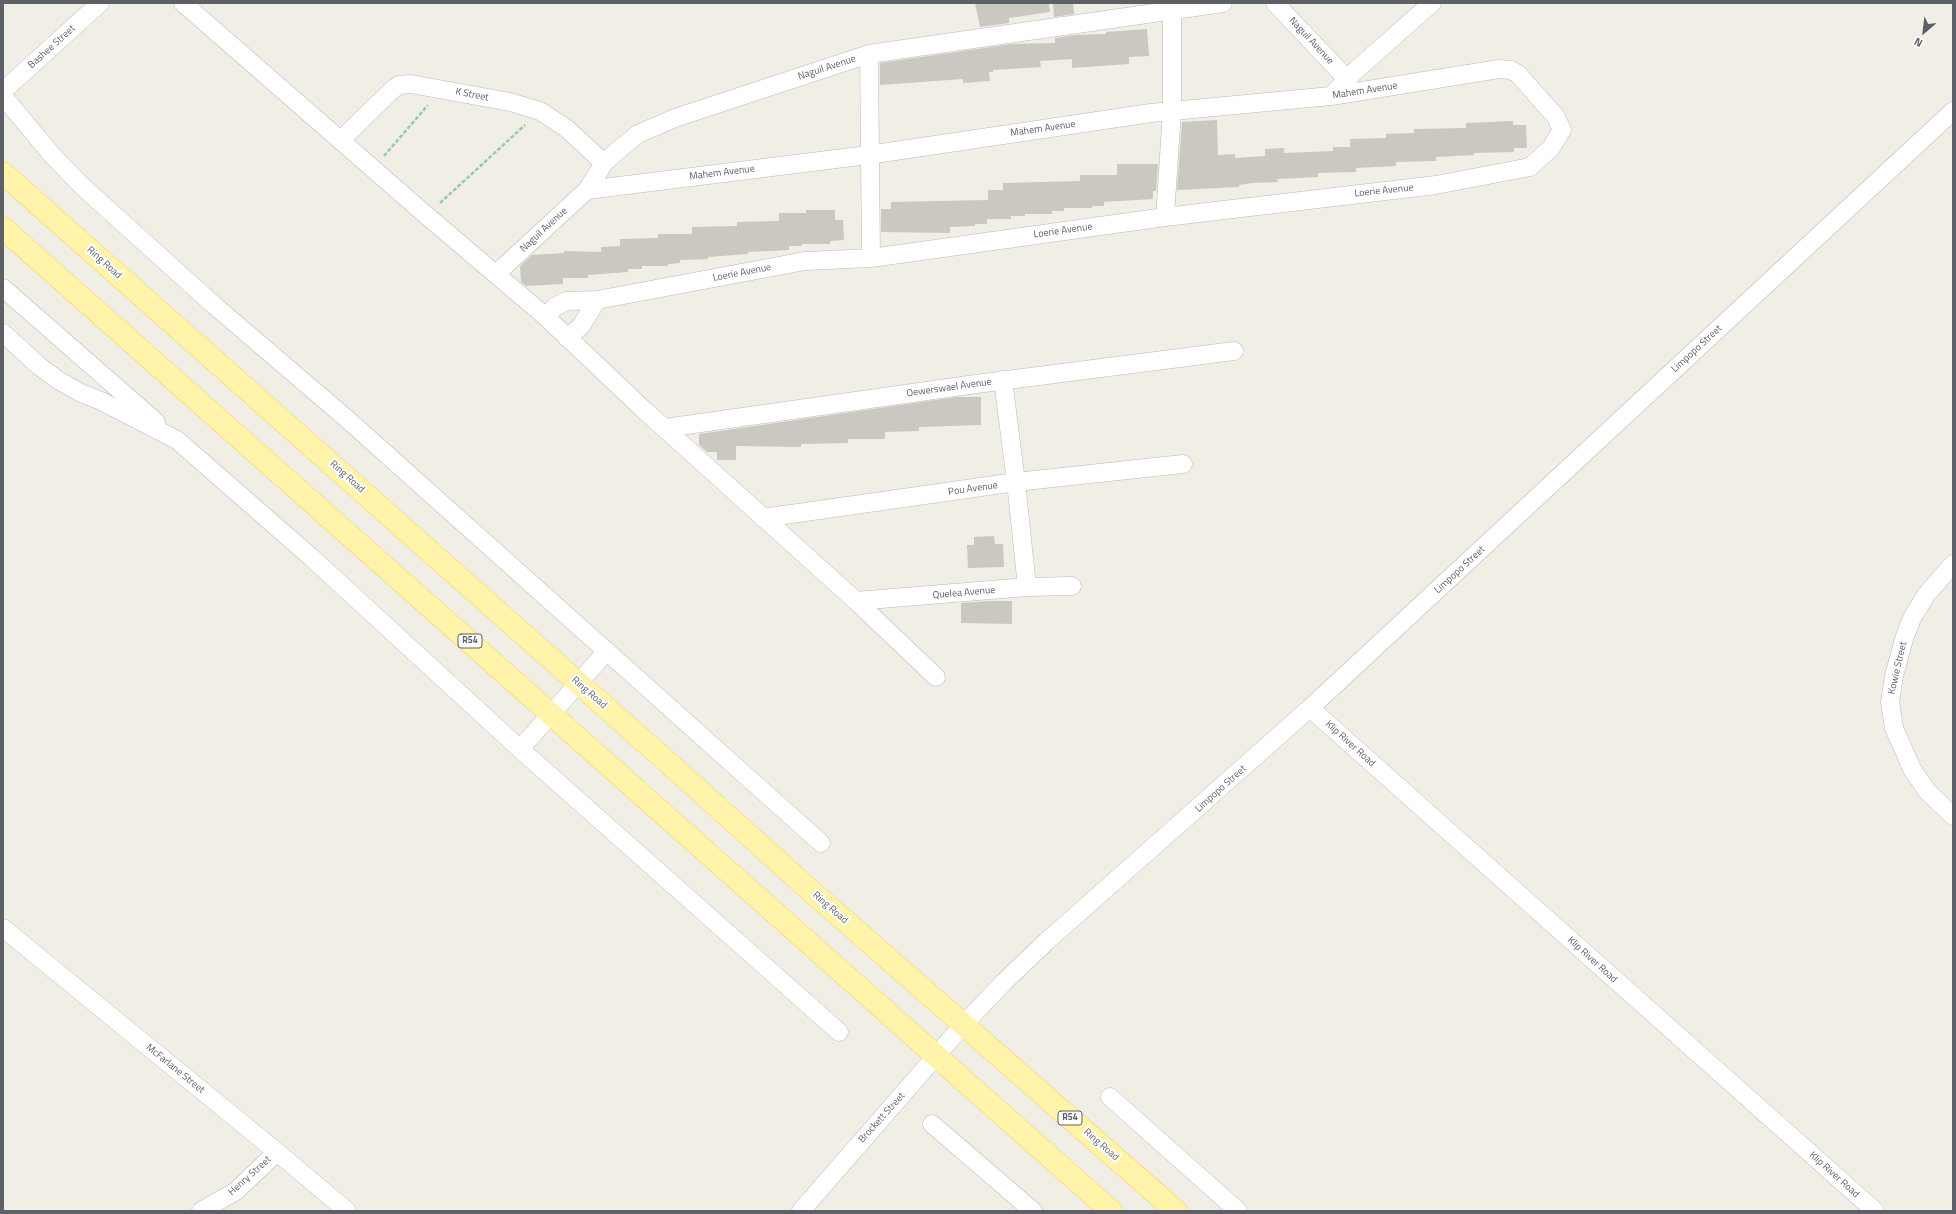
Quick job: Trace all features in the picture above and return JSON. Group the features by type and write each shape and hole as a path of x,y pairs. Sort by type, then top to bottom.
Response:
{"main road":[{"name":"Ring Road","path":"3,173 963,1025 1176,1211"},
{"name":"R54","path":"3,228 1111,1211"}],"street":[{"name":"Bashee Street","path":"3,91 100,3"},
{"path":"183,3 426,215 546,317 763,518 856,601 936,677"},
{"name":"Naguil Avenue","path":"496,274 587,190 604,163 626,143 652,127 869,54 1223,3"},
{"name":"Naguil Avenue","path":"1274,3 1347,79"},
{"path":"1332,96 1347,79 1432,3"},
{"path":"1165,217 1172,111 1172,11"},
{"path":"869,54 868,155 871,258"},
{"name":"Mahem Avenue","path":"587,190 868,155 1172,111 1332,96 1499,69 1511,70 1518,74 1556,117 1561,127 1560,135 1556,142 1540,160 1530,167"},
{"name":"K Street","path":"341,140 399,85 411,84 510,102 540,111 566,128 604,163"},
{"path":"3,96 47,149 83,187 215,306 347,419 822,844"},
{"name":"Limpopo Street","path":"963,1025 1005,981 1047,941 1310,708 1953,111"},
{"name":"Loerie Avenue","path":"546,317 555,307 566,301 597,300 805,261 871,258 1165,217 1388,190 1436,186 1530,167"},
{"path":"3,288 312,558 520,749 839,1032"},
{"path":"567,338 581,326 597,300"},
{"path":"3,333 39,366 58,380 81,393 177,440"},
{"name":"Oewerswael Avenue","path":"665,428 1003,380 1234,351"},
{"path":"1003,380 1027,587"},
{"name":"Pou Avenue","path":"763,518 1016,482 1183,464"},
{"name":"Kowie Street","path":"1953,564 1926,595 1912,618 1904,639 1894,676 1890,702 1894,728 1912,769 1927,791 1953,816"},
{"name":"Quelea Avenue","path":"856,601 1027,587 1072,586"},
{"path":"520,749 607,651"},
{"name":"Klip River Road","path":"1310,708 1874,1211"},
{"name":"McFarlane Street","path":"3,928 277,1152 346,1211"},
{"name":"Brockett Street","path":"801,1211 963,1025"},
{"path":"1110,1097 1238,1211"},
{"path":"932,1124 1033,1211"},
{"name":"Henry Street","path":"201,1211 236,1191 277,1152"}],"path":[{"path":"373,169 441,89"},
{"path":"426,215 540,111"}],"building":[{"path":"975,3 1049,3 1050,12 1009,18 1009,23 980,27"},
{"path":"1053,3 1073,3 1074,14 1054,17"},
{"path":"1147,29 1149,56 1129,57 1129,64 1072,68 1072,59 1040,61 1041,67 993,70 993,72 989,72 990,81 963,83 963,79 880,85 880,63 1011,44 1055,43 1055,38 1075,35 1106,34 1106,32"},
{"path":"1217,120 1218,155 1235,154 1235,158 1265,156 1265,149 1284,148 1284,153 1333,151 1333,147 1350,147 1350,139 1386,138 1386,134 1414,133 1414,129 1466,128 1466,123 1513,121 1513,125 1526,125 1527,148 1514,148 1514,152 1474,153 1474,155 1436,157 1436,161 1396,162 1396,166 1356,168 1356,172 1318,173 1318,177 1277,179 1278,182 1252,183 1239,185 1239,187 1177,190 1182,122"},
{"path":"1117,164 1158,164 1156,191 1153,191 1153,199 1104,202 1104,206 1092,206 1092,208 1064,208 1064,211 1052,211 1052,214 1025,214 1025,216 1011,216 1011,219 987,219 987,224 950,227 950,233 881,232 881,209 891,209 891,202 988,200 988,190 1003,190 1003,183 1080,181 1080,175 1117,175"},
{"path":"806,210 835,210 835,220 843,220 844,240 830,241 830,244 802,244 802,246 789,246 789,250 748,252 748,254 708,257 708,259 680,260 680,263 668,264 668,266 642,266 642,269 628,269 628,272 588,275 588,278 563,278 563,284 526,286 521,282 520,266 532,255 564,253 564,251 601,252 601,247 620,246 620,239 658,238 658,234 692,234 692,227 737,226 737,222 779,221 779,213 806,213"},
{"path":"956,397 981,397 981,425 919,427 919,431 885,432 885,439 848,439 848,443 801,444 801,447 736,446 736,460 717,460 717,452 707,452 699,445 699,434"},
{"path":"994,536 995,544 1003,544 1004,567 968,568 967,545 974,545 974,537"},
{"path":"1012,601 1012,624 961,623 961,603"}]}
